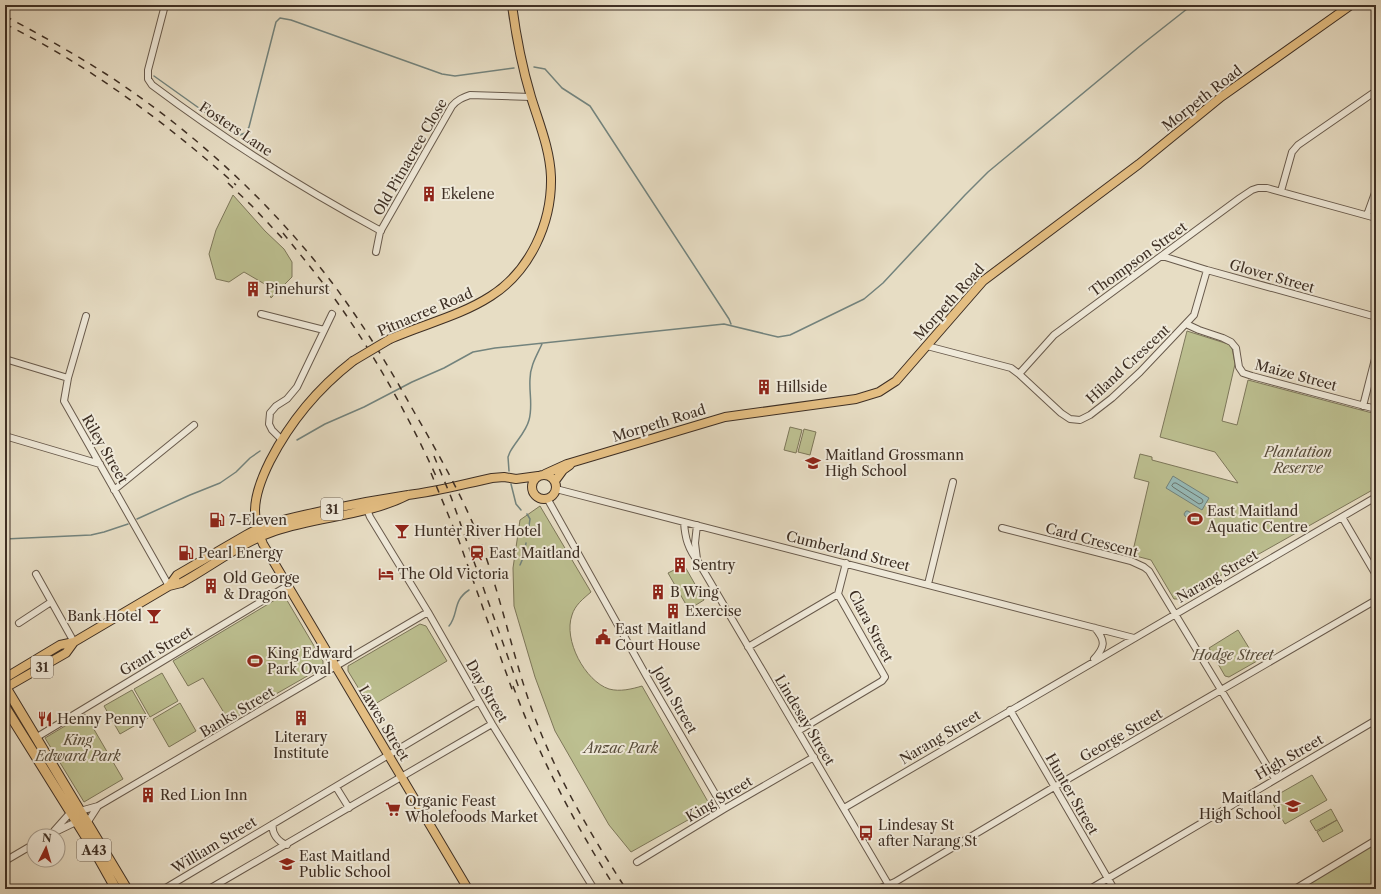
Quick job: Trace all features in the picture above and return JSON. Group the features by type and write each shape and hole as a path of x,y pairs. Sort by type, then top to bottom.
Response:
{"highway":[{"name":"A43","path":"5,685 127,889"},
{"name":"A43","path":"5,707 116,889"},
{"path":"76,822 80,811"}],"main road":[{"name":"Pitnacree Road","path":"257,529 255,507 266,469 281,439 307,404 326,384 353,361 390,339 470,309 492,296 508,284 522,268 534,248 544,225 550,200 551,176 547,151 531,98 517,40 512,5"},
{"name":"Morpeth Road","path":"541,475 558,467 725,417 856,399 879,392 896,381 983,281 1139,164 1221,97 1351,5"},
{"name":"Morpeth Road","path":"555,485 563,470 576,462"},
{"name":"31","path":"5,685 66,652 74,642 169,586 181,583 260,537 366,506 394,496 408,495 492,478 516,478 541,475"},
{"path":"533,493 531,488 532,482 541,475 550,476 555,485"},
{"path":"516,478 525,484 539,498 547,498"},
{"name":"31","path":"547,498 552,495 555,485"},
{"name":"31","path":"169,586 177,575 257,529 281,520 366,506"},
{"name":"Lawes Street","path":"257,529 262,544 468,889"}],"street":[{"name":"Fosters Lane","path":"165,5 148,70 148,79 152,85 265,163 329,202 381,230"},
{"path":"1281,191 1292,152 1298,146 1376,91"},
{"name":"Old Pitnacree Close","path":"376,252 381,230 456,101 470,96 531,98"},
{"name":"Thompson Street","path":"1019,374 1054,335 1252,190 1262,187 1281,191 1376,218"},
{"path":"1367,215 1376,190"},
{"name":"Glover Street","path":"1162,256 1376,318"},
{"name":"Hiland Crescent","path":"1019,374 1060,413 1070,419 1080,420 1090,415 1112,398 1140,372 1194,315 1207,270"},
{"path":"261,314 324,330"},
{"path":"281,439 272,430 269,424 270,413 272,409 287,398 297,387 332,314"},
{"name":"Riley Street","path":"86,316 68,378 64,401 169,586"},
{"name":"Maize Street","path":"1186,324 1231,342 1236,348 1239,367 1243,372 1252,376 1376,409"},
{"path":"927,346 1011,368 1019,374"},
{"path":"1363,406 1376,355"},
{"path":"5,359 68,378"},
{"path":"114,490 194,425"},
{"path":"5,436 100,464"},
{"path":"928,584 953,482"},
{"name":"Cumberland Street","path":"555,485 684,522 1134,638"},
{"name":"Narang Street","path":"844,808 1376,497"},
{"name":"John Street","path":"547,498 643,670 724,809"},
{"name":"Day Street","path":"366,506 370,517 428,612 492,724 590,888"},
{"path":"1342,517 1376,575"},
{"name":"Lindesay Street","path":"684,522 687,545 890,887"},
{"name":"Lindesay Street","path":"697,525 695,544 699,563"},
{"name":"Card Crescent","path":"1002,528 1138,563 1152,575 1176,614"},
{"name":"Clara Street","path":"798,731 882,681 885,677 838,594 846,563"},
{"path":"36,574 74,642"},
{"name":"Grant Street","path":"37,737 287,586"},
{"path":"748,647 838,594"},
{"name":"George Street","path":"878,889 890,887 895,882 1055,787 1376,600"},
{"path":"19,623 51,602"},
{"name":"Banks Street","path":"80,811 98,806 234,728 335,666 428,612"},
{"path":"1176,614 1275,780"},
{"name":"Narang Street","path":"1091,664 1103,646 1102,636 1095,628"},
{"name":"William Street","path":"167,888 479,701"},
{"name":"Hunter Street","path":"1010,710 1114,889"},
{"name":"High Street","path":"1090,889 1376,720"},
{"path":"209,889 265,856 287,845 492,724"},
{"name":"King Street","path":"637,862 814,757"},
{"path":"336,787 349,808"},
{"name":"Banks Street","path":"87,823 98,806"},
{"path":"56,828 70,812"},
{"path":"62,828 76,822"},
{"name":"William Street","path":"273,824 273,831 278,841 287,845"},
{"path":"1295,889 1376,840"},
{"path":"5,861 26,849"}],"green space":[{"path":"233,195 265,231 284,249 292,262 292,277 271,298 268,286 244,272 229,282 216,279 209,254 216,230"},
{"name":"Plantation Reserve","path":"1187,331 1228,344 1232,348 1235,364 1222,421 1237,425 1248,380 1376,414 1376,488 1179,599 1174,599 1151,560 1132,555 1149,482 1134,478 1140,454 1152,457 1152,460 1238,483 1215,452 1160,437"},
{"path":"790,427 802,430 796,453 784,450"},
{"path":"804,429 816,432 810,455 798,452"},
{"name":"Anzac Park","path":"540,506 591,592 575,608 570,625 573,647 584,669 600,685 609,689 622,690 642,686 711,807 631,852 609,825 555,731 535,677 514,606 513,568 520,520"},
{"path":"684,565 704,600 691,608 688,608 668,573"},
{"path":"280,597 285,597 323,661 323,667 229,721 203,678 188,686 173,661"},
{"path":"420,624 426,626 447,661 370,707 348,671 348,666"},
{"name":"Hodge Street","path":"1238,630 1257,661 1229,677 1225,676 1209,648"},
{"path":"162,673 178,701 150,717 134,689"},
{"path":"132,690 148,718 120,734 104,706"},
{"path":"180,703 196,731 169,747 153,719"},
{"name":"King Edward Park","path":"85,714 123,779 84,802 45,738"},
{"path":"1312,775 1327,800 1285,824 1270,799"},
{"path":"1331,809 1337,820 1316,831 1310,821"},
{"path":"1337,820 1343,831 1323,842 1317,832"},
{"path":"1376,843 1376,889 1299,889"}],"water":[{"path":"1173,476 1209,498 1202,510 1166,488"},
{"path":"1186,511 1194,515 1194,519 1191,520 1185,516 1184,514"}],"waterway":[{"path":"297,440 325,424 364,407 412,382 444,368 473,352 495,348 724,324 778,337 790,335 864,299 883,283 988,172 1140,46 1192,5"},
{"path":"154,76 234,133 240,135 245,133 249,127 276,22 280,18 291,20 442,74 455,76 514,68"},
{"path":"534,67 545,69 562,88 590,106 731,324"},
{"path":"509,471 508,457 512,448 526,429 529,420 531,410 530,374 542,344"},
{"path":"137,519 220,483 236,472 250,458 260,451"},
{"path":"511,484 516,504 521,510"},
{"path":"527,514 530,519 528,533"},
{"path":"5,539 91,535 128,524"},
{"path":"520,565 526,543"},
{"path":"449,626 454,617 460,599 469,590"}],"railway":[{"path":"5,16 106,74 160,112 212,154 283,224 335,287 376,347 441,459 458,492 481,543 488,563 524,687 550,755 586,824 626,889"},
{"path":"5,24 67,58 126,97 182,139 236,185"},
{"path":"228,183 284,240"},
{"path":"283,233 318,276 374,358 417,436 436,476"},
{"path":"434,456 451,497 520,691"},
{"path":"431,473 459,541 513,692"},
{"path":"513,686 523,713 559,790 586,840 616,889"}],"place":[{"name":"Ekelene","path":"429,194"},
{"name":"Pinehurst","path":"253,289"},
{"name":"Hillside","path":"764,387"},
{"name":"Maitland Grossmann High School","path":"813,463"},
{"name":"East Maitland Aquatic Centre","path":"1195,519"},
{"name":"7-Eleven","path":"217,520"},
{"name":"Hunter River Hotel","path":"402,531"},
{"name":"Pearl Energy","path":"186,553"},
{"name":"East Maitland","path":"477,553"},
{"name":"Sentry","path":"680,565"},
{"name":"The Old Victoria","path":"386,574"},
{"name":"Old George & Dragon","path":"211,586"},
{"name":"B Wing","path":"658,592"},
{"name":"Exercise","path":"673,611"},
{"name":"Bank Hotel","path":"154,616"},
{"name":"East Maitland Court House","path":"603,637"},
{"name":"King Edward Park Oval","path":"255,661"},
{"name":"Literary Institute","path":"301,718"},
{"name":"Henny Penny","path":"45,719"},
{"name":"Red Lion Inn","path":"148,795"},
{"name":"Maitland High School","path":"1293,806"},
{"name":"Organic Feast Wholefoods Market","path":"393,809"},
{"name":"Lindesay St after Narang St","path":"866,833"},
{"name":"East Maitland Public School","path":"287,864"}]}
